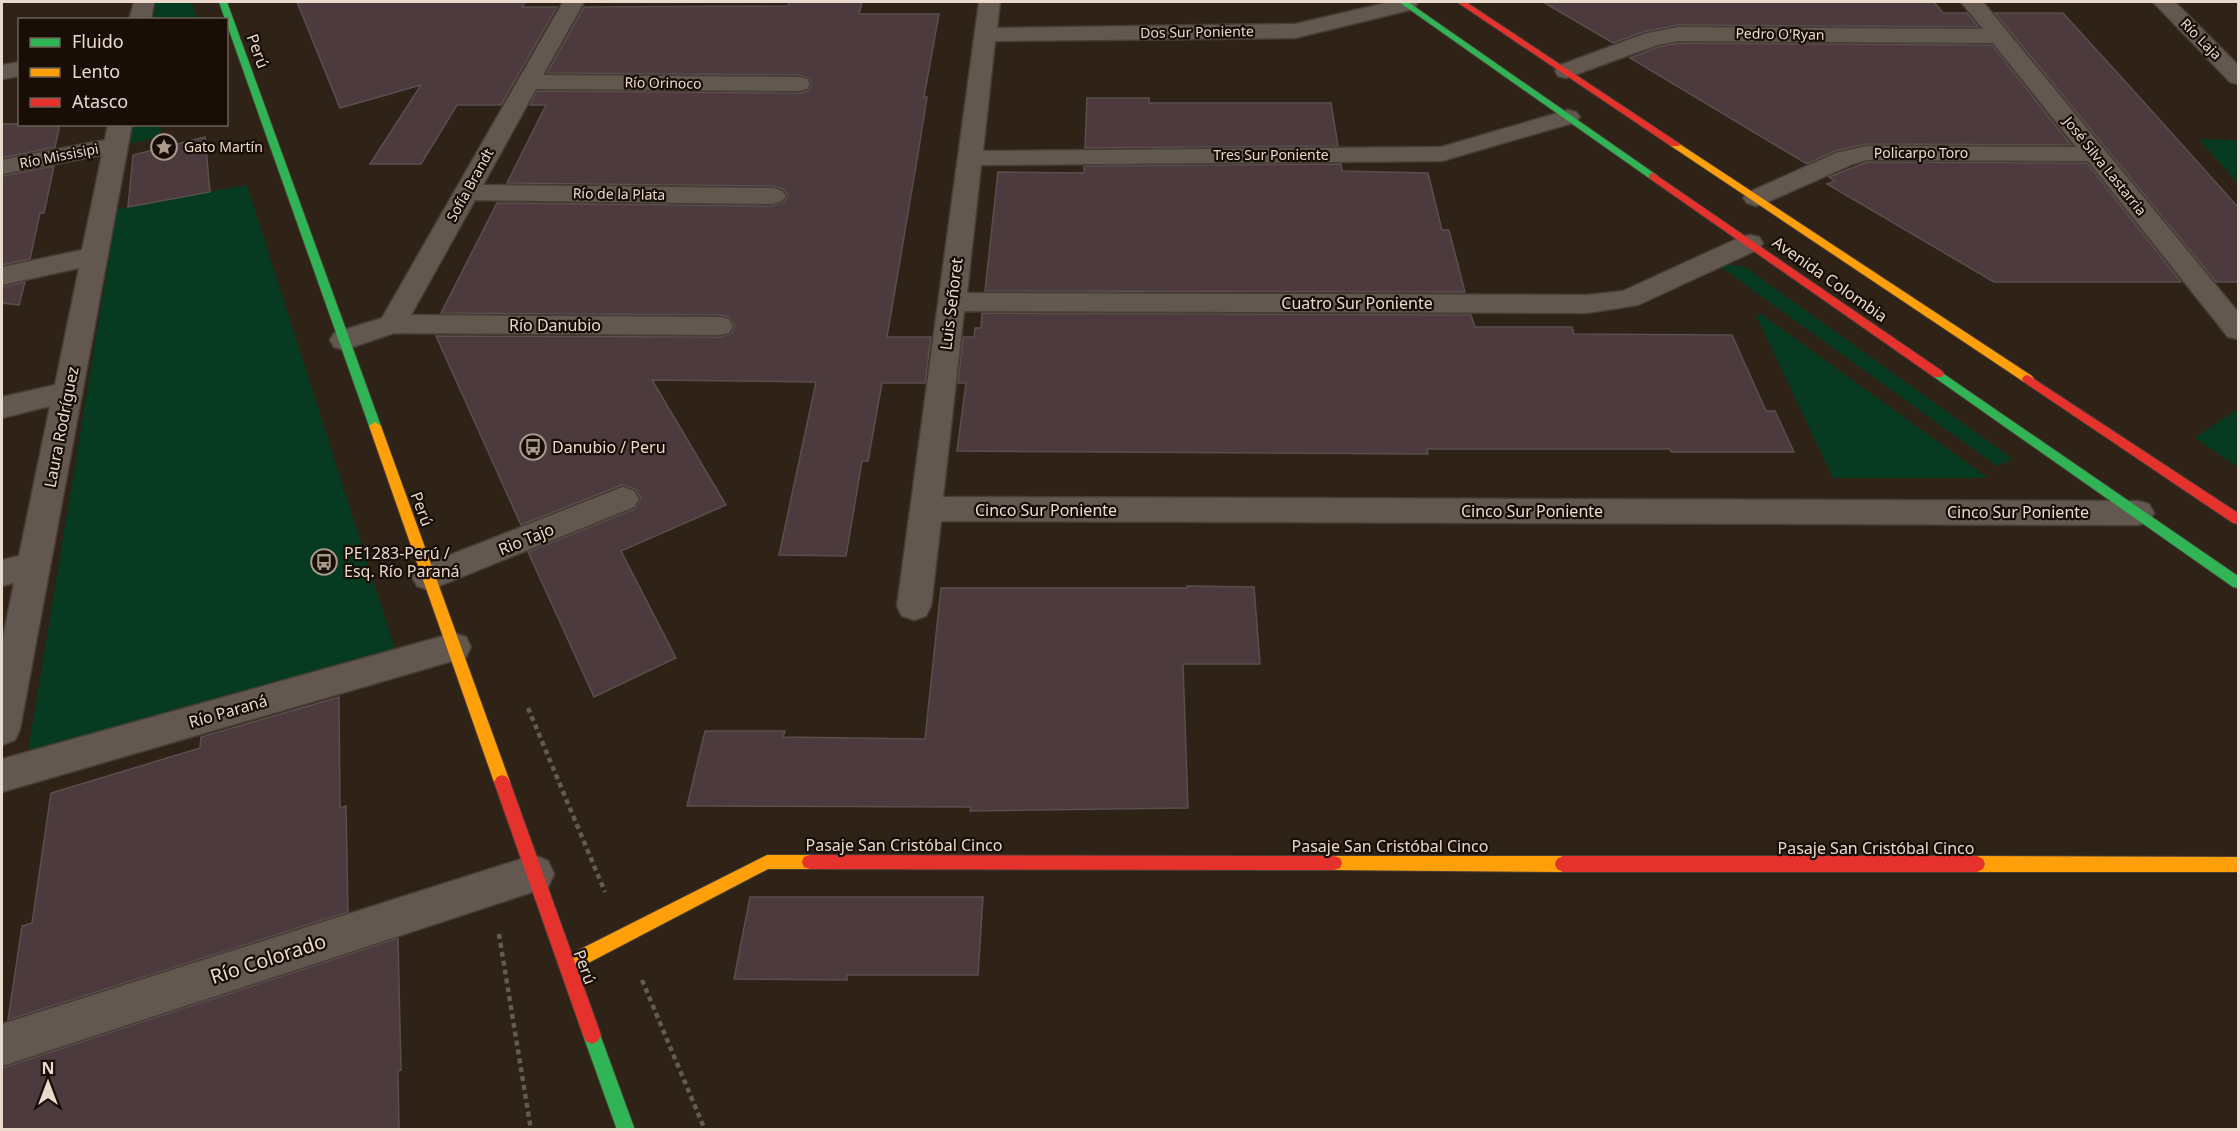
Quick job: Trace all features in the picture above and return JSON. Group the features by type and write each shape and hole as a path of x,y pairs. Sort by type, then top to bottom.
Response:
{"street":[{"path":"140,18 144,2"},
{"name":"Perú","path":"223,2 626,1130"},
{"name":"Sofía Brandt","path":"392,324 573,2"},
{"name":"Luis Señoret","path":"914,606 989,2"},
{"name":"Avenida Colombia","path":"1461,2 2238,519"},
{"name":"José Silva Lastarria","path":"1972,2 2238,330"},
{"name":"Río Laja","path":"2163,2 2230,60 2238,77"},
{"name":"Dos Sur Poniente","path":"985,35 1295,32 1404,3"},
{"name":"Avenida Colombia","path":"1404,3 2238,583"},
{"name":"Pedro O'Ryan","path":"1566,71 1652,39 1678,34 2000,36"},
{"path":"2,72 18,69"},
{"name":"Río Orinoco","path":"528,82 799,84"},
{"name":"Tres Sur Poniente","path":"970,158 1442,154 1568,117"},
{"name":"Río Missisipi","path":"2,166 118,135"},
{"name":"Laura Rodríguez","path":"2,729 118,135"},
{"name":"Policarpo Toro","path":"1756,198 1845,158 1867,153 2096,154"},
{"name":"Río de la Plata","path":"466,192 773,196"},
{"name":"Cuatro Sur Poniente","path":"952,302 1587,304 1628,299 1750,243"},
{"path":"2,276 94,256"},
{"path":"344,340 392,324"},
{"name":"Río Danubio","path":"392,324 718,326"},
{"path":"2,407 67,392"},
{"name":"Rio Tajo","path":"429,577 623,500"},
{"name":"Cinco Sur Poniente","path":"925,509 2138,513"},
{"path":"2,573 34,565"},
{"name":"Río Paraná","path":"2,776 454,647"},
{"name":"Pasaje San Cristóbal Cinco","path":"567,965 767,862 2238,865"},
{"name":"Río Colorado","path":"2,1045 534,874"}],"green space":[{"path":"156,2 192,2 197,18 153,18"},
{"path":"133,126 161,126 160,137 129,144"},
{"path":"2199,139 2238,140 2238,184"},
{"path":"247,185 396,652 27,758 117,209"},
{"path":"1718,265 1745,267 2013,459 1997,466"},
{"path":"1760,313 1988,478 1833,478 1757,317"},
{"path":"2238,409 2238,467 2195,438"}],"building":[{"path":"297,2 525,2 522,7 557,7 501,105 457,105 421,164 370,164 421,85 340,108"},
{"path":"790,2 862,2 859,14 939,14 887,337 931,337 925,383 882,383 868,461 862,461 846,556 779,555 816,382 652,380 726,505 621,551 676,658 594,697 528,552 635,509 641,498 635,489 622,485 521,525 436,336 719,337 731,334 735,325 729,317 719,315 441,313 497,203 773,206 784,202 788,195 783,189 773,186 507,183 546,105 530,105 537,91 799,93 808,91 812,85 809,78 799,75 547,73 584,7 788,6"},
{"path":"1543,2 1934,2 1943,13 1967,13 1978,27 1678,25 1643,32 1613,43"},
{"path":"1995,13 2063,13 2132,89 2238,207 2238,282 2216,282"},
{"path":"1678,43 1992,45 2071,145 1867,144 1835,151 1807,164 1630,58 1658,47"},
{"path":"1087,98 1149,98 1149,103 1331,103 1338,146 1085,148"},
{"path":"2,124 60,126 55,147 2,158"},
{"path":"205,137 210,192 128,207 133,155"},
{"path":"1867,162 2087,163 2181,282 1994,282 1827,184 1835,181 1829,177"},
{"path":"1341,164 1342,171 1428,173 1442,230 1449,230 1465,292 985,291 998,172 1084,173 1084,166"},
{"path":"54,166 44,213 40,213 30,259 2,265 2,176"},
{"path":"25,282 19,305 2,303 2,287"},
{"path":"982,313 1471,315 1475,327 1572,327 1574,334 1732,335 1766,411 1775,411 1794,452 1671,452 1670,449 1427,449 1428,454 957,451 966,383 958,383 963,337 974,337 975,328 981,328"},
{"path":"1187,586 1254,587 1260,664 1183,664 1188,808 970,811 971,807 687,806 705,731 785,731 783,737 925,739 941,588 1187,588"},
{"path":"339,697 340,808 346,806 348,912 8,1020 22,926 32,923 51,793 200,748 201,737"},
{"path":"750,897 983,897 978,975 847,975 847,980 734,979"},
{"path":"398,938 401,1070 398,1071 399,1130 2,1130 2,1068"}],"traffic: fast":[{"path":"223,2 375,426"},
{"path":"1403,2 1653,176"},
{"path":"1938,374 2238,583"},
{"path":"592,1035 626,1130"}],"traffic: slow":[{"path":"1675,144 2028,379"},
{"path":"375,426 502,782"},
{"path":"567,965 767,862 810,862"},
{"path":"1334,863 1563,864"},
{"path":"1977,864 2238,865"}],"traffic: jam":[{"path":"1461,2 1675,144"},
{"path":"1653,176 1938,374"},
{"path":"2028,379 2238,519"},
{"path":"502,782 592,1035"},
{"path":"810,862 1334,863"},
{"path":"1563,864 1977,864"}],"place":[{"name":"Gato Martín","path":"164,147"},
{"name":"Danubio / Peru","path":"533,447"},
{"name":"PE1283-Perú / Esq. Río Paraná","path":"324,562"}]}
